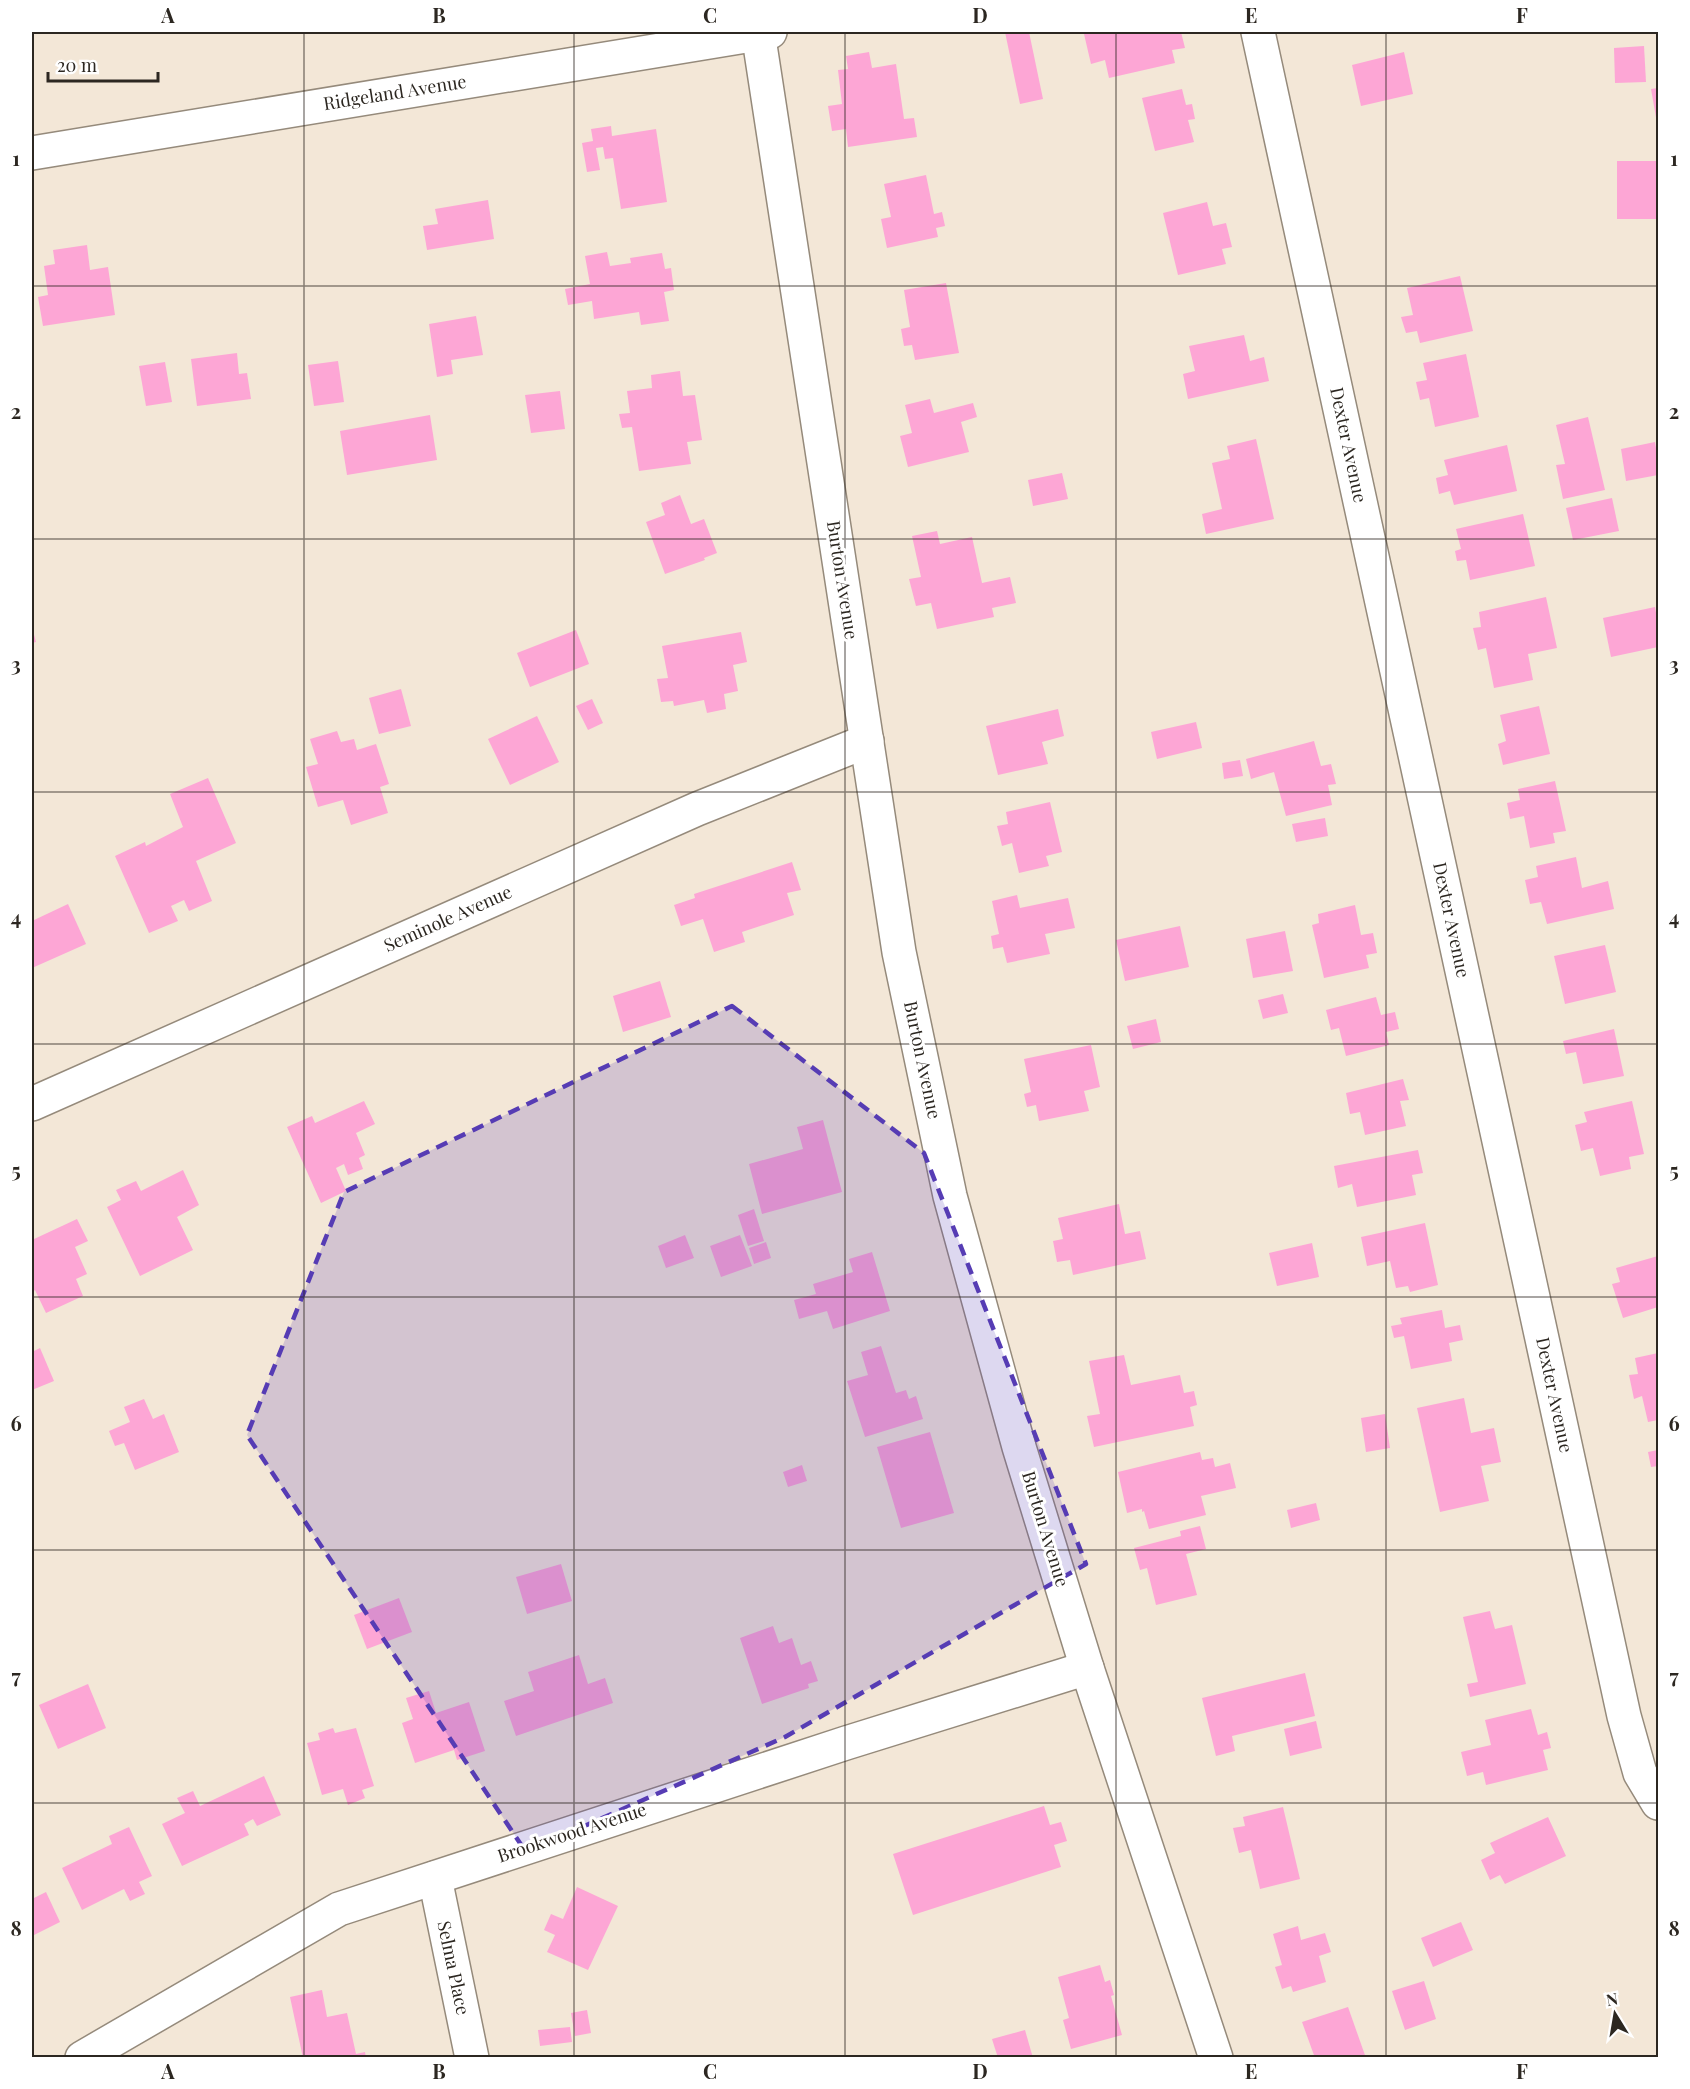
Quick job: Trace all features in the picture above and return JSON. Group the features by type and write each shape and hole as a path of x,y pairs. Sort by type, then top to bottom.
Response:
{"street":[{"name":"Ridgeland Avenue","path":"32,153 762,32"},
{"name":"Burton Avenue","path":"762,32 899,952 950,1196 1019,1447 1087,1668 1216,2058"},
{"name":"Dexter Avenue","path":"1258,32 1624,1716 1640,1773 1659,1803"},
{"name":"Seminole Avenue","path":"32,1104 697,809 867,741"},
{"name":"Brookwood Avenue","path":"82,2058 339,1909 835,1747 1087,1668"},
{"name":"Selma Place","path":"435,1878 472,2058"}],"highlighted area":[{"path":"732,1006 924,1153 1086,1564 785,1737 526,1852 247,1435 344,1192"}],"building":[{"path":"1005,32 1029,32 1043,99 1020,104"},
{"path":"1181,32 1185,48 1172,50 1175,63 1109,78 1105,60 1091,64 1084,34"},
{"path":"1644,46 1646,82 1615,83 1614,48"},
{"path":"869,52 872,68 896,64 904,119 914,118 917,137 848,147 846,129 832,131 828,106 842,104 838,70 848,69 846,56"},
{"path":"1404,52 1413,94 1361,106 1352,65"},
{"path":"1658,88 1658,122 1657,123 1651,89"},
{"path":"1182,89 1186,105 1192,104 1195,119 1188,120 1194,142 1155,151 1142,98"},
{"path":"611,126 612,136 656,129 667,202 621,209 613,158 605,159 603,147 596,148 600,170 587,172 582,143 593,141 591,129"},
{"path":"1617,161 1658,161 1658,219 1617,219"},
{"path":"926,175 934,214 942,212 945,226 936,228 938,237 887,248 881,219 891,217 884,184"},
{"path":"488,200 494,239 427,250 423,226 438,224 435,209"},
{"path":"1207,202 1213,226 1226,223 1232,247 1222,249 1226,264 1178,275 1163,213"},
{"path":"87,245 90,270 108,267 115,315 43,326 38,297 48,295 44,266 55,264 53,250"},
{"path":"607,252 610,266 631,263 630,258 662,253 665,269 671,268 674,290 664,292 669,321 641,325 639,312 594,319 592,301 568,305 565,289 590,284 585,256"},
{"path":"1460,276 1473,331 1420,343 1417,331 1406,333 1401,317 1413,315 1407,288"},
{"path":"946,283 959,353 915,360 912,345 904,346 901,329 910,327 904,290"},
{"path":"476,316 483,355 451,360 453,374 437,377 429,324"},
{"path":"1244,335 1250,361 1264,357 1269,381 1188,399 1183,374 1195,371 1189,346"},
{"path":"237,353 239,374 247,373 251,399 197,406 191,359"},
{"path":"1466,354 1479,417 1435,427 1429,398 1420,400 1416,382 1427,380 1423,363"},
{"path":"338,361 344,402 314,406 308,365"},
{"path":"165,362 172,402 146,406 139,366"},
{"path":"680,371 683,396 695,395 702,440 687,442 691,464 639,471 632,427 622,428 619,414 630,413 627,391 652,388 651,375"},
{"path":"560,391 565,429 531,433 525,395"},
{"path":"930,399 934,413 973,403 977,417 961,422 969,452 908,467 900,436 912,433 905,405"},
{"path":"430,415 437,460 347,475 340,431"},
{"path":"1588,417 1605,490 1563,499 1556,465 1565,464 1556,425"},
{"path":"1256,439 1274,519 1206,534 1202,514 1222,509 1212,463 1230,459 1227,446"},
{"path":"1655,442 1658,475 1626,481 1621,449"},
{"path":"1507,445 1517,491 1454,505 1450,491 1439,494 1436,478 1448,475 1444,460"},
{"path":"1062,473 1068,499 1033,506 1028,480"},
{"path":"680,495 691,524 704,519 717,553 704,558 705,560 665,574 646,522 665,515 661,503"},
{"path":"1612,498 1619,531 1573,540 1566,508"},
{"path":"1523,514 1535,566 1470,580 1466,560 1457,561 1455,551 1461,549 1456,529"},
{"path":"937,531 940,544 972,537 982,583 1010,577 1016,603 992,608 994,617 937,629 931,603 916,606 909,579 921,577 912,536"},
{"path":"1546,597 1557,648 1528,654 1533,680 1494,688 1486,648 1478,650 1473,628 1481,627 1479,612"},
{"path":"1655,607 1658,647 1611,657 1603,618"},
{"path":"32,627 36,642 32,643"},
{"path":"576,630 589,664 530,687 517,653"},
{"path":"741,632 747,662 733,665 738,691 724,694 726,709 707,713 704,700 674,706 673,701 661,702 657,679 668,678 662,646"},
{"path":"401,689 411,726 379,734 369,698"},
{"path":"592,699 603,723 588,730 576,706"},
{"path":"1539,706 1550,754 1503,765 1498,744 1506,741 1500,715"},
{"path":"1058,709 1064,736 1042,742 1048,764 998,775 986,726"},
{"path":"537,716 559,762 510,785 488,739"},
{"path":"1196,722 1202,748 1157,759 1151,732"},
{"path":"337,731 341,742 354,739 357,750 376,744 389,784 380,787 388,813 351,825 343,800 318,807 306,767 318,764 310,739"},
{"path":"1314,741 1321,766 1331,764 1336,784 1328,785 1332,805 1286,816 1274,772 1251,779 1246,759"},
{"path":"1240,760 1243,776 1224,779 1222,763"},
{"path":"208,778 236,843 196,861 212,901 189,911 184,900 171,906 178,921 149,933 115,856 145,842 146,846 183,827 170,794"},
{"path":"1555,781 1566,831 1553,833 1555,843 1530,848 1524,816 1510,819 1507,803 1520,800 1518,789"},
{"path":"1050,802 1062,852 1046,856 1049,866 1019,873 1012,843 1002,846 997,826 1008,824 1006,812"},
{"path":"1325,818 1328,836 1296,842 1292,824"},
{"path":"1576,857 1582,888 1608,881 1614,909 1547,924 1541,902 1530,904 1525,880 1538,877 1536,866"},
{"path":"792,862 801,890 787,893 794,915 742,932 745,942 714,952 703,919 681,926 674,905 695,898 694,894"},
{"path":"1017,895 1020,908 1068,898 1075,928 1045,934 1050,954 1007,963 1003,947 993,949 991,936 999,934 992,901"},
{"path":"68,904 86,944 32,968 32,921"},
{"path":"1355,905 1361,935 1373,933 1377,953 1366,955 1369,968 1324,978 1312,925 1319,923 1318,914"},
{"path":"1180,926 1189,967 1125,981 1116,940"},
{"path":"1285,931 1293,971 1253,978 1246,939"},
{"path":"1605,945 1616,992 1565,1004 1554,956"},
{"path":"660,981 671,1017 623,1032 613,996"},
{"path":"1283,994 1288,1013 1263,1019 1258,1000"},
{"path":"1376,997 1381,1015 1395,1012 1399,1029 1386,1032 1389,1045 1346,1056 1339,1028 1331,1030 1326,1010"},
{"path":"1156,1019 1161,1042 1133,1049 1127,1026"},
{"path":"1614,1029 1624,1076 1583,1084 1576,1052 1566,1054 1563,1041"},
{"path":"1091,1045 1100,1087 1084,1091 1089,1111 1039,1121 1036,1105 1027,1107 1024,1094 1031,1092 1024,1059"},
{"path":"1403,1079 1409,1100 1400,1101 1406,1126 1365,1135 1360,1112 1350,1114 1346,1093"},
{"path":"364,1101 375,1124 356,1133 365,1155 359,1158 363,1169 348,1175 344,1164 336,1168 346,1191 321,1203 287,1127 312,1116 315,1123"},
{"path":"1632,1101 1644,1154 1629,1157 1631,1169 1600,1176 1593,1148 1581,1151 1575,1125 1587,1122 1584,1112"},
{"path":"823,1120 842,1192 762,1214 749,1164 803,1149 797,1127"},
{"path":"1418,1150 1423,1173 1412,1175 1416,1195 1357,1207 1352,1184 1338,1188 1334,1166"},
{"path":"183,1170 199,1205 177,1217 193,1250 140,1276 107,1207 121,1200 116,1190 136,1181 141,1191"},
{"path":"1119,1204 1125,1234 1140,1231 1146,1259 1073,1275 1070,1260 1057,1262 1053,1241 1063,1239 1058,1218"},
{"path":"754,1209 764,1241 748,1246 738,1215"},
{"path":"77,1219 88,1241 75,1247 87,1274 76,1279 83,1296 46,1313 35,1290 32,1292 32,1240"},
{"path":"1425,1223 1438,1285 1410,1292 1408,1286 1396,1288 1390,1261 1367,1266 1361,1237"},
{"path":"685,1235 694,1258 666,1268 658,1246"},
{"path":"740,1235 752,1266 721,1277 710,1246"},
{"path":"766,1242 771,1258 754,1264 749,1248"},
{"path":"1312,1243 1319,1277 1277,1286 1269,1253"},
{"path":"872,1252 890,1311 833,1329 827,1311 799,1319 794,1300 816,1294 813,1284 853,1272 849,1259"},
{"path":"1658,1256 1658,1307 1623,1318 1612,1284 1620,1282 1616,1268"},
{"path":"1442,1310 1445,1328 1460,1325 1463,1340 1449,1343 1452,1361 1411,1369 1404,1336 1394,1338 1391,1326 1402,1324 1400,1318"},
{"path":"881,1346 896,1393 906,1390 909,1399 916,1396 923,1419 865,1437 847,1381 868,1375 861,1352"},
{"path":"40,1348 54,1381 32,1390 32,1352"},
{"path":"1658,1353 1658,1420 1648,1422 1642,1396 1634,1399 1629,1375 1638,1374 1635,1358"},
{"path":"1124,1355 1131,1385 1180,1375 1184,1393 1194,1391 1197,1405 1190,1407 1194,1426 1094,1447 1087,1416 1100,1414 1089,1361"},
{"path":"1464,1398 1471,1433 1494,1428 1501,1462 1481,1466 1489,1501 1440,1512 1417,1408"},
{"path":"144,1399 153,1419 164,1414 179,1452 135,1470 124,1443 115,1446 109,1431 130,1422 124,1407"},
{"path":"1385,1414 1390,1448 1366,1452 1361,1418"},
{"path":"930,1432 954,1513 901,1528 877,1447"},
{"path":"1658,1450 1658,1466 1651,1467 1648,1452"},
{"path":"1200,1452 1202,1460 1213,1458 1215,1467 1230,1463 1236,1488 1201,1496 1206,1515 1149,1529 1142,1509 1127,1513 1118,1472"},
{"path":"802,1465 807,1481 788,1487 783,1472"},
{"path":"1316,1503 1320,1520 1291,1528 1287,1510"},
{"path":"1200,1526 1206,1549 1186,1554 1197,1595 1156,1605 1147,1568 1140,1570 1134,1548 1181,1536 1180,1531"},
{"path":"561,1564 572,1601 527,1614 516,1577"},
{"path":"399,1598 412,1632 367,1649 354,1615"},
{"path":"1490,1611 1495,1629 1512,1625 1526,1684 1470,1697 1467,1684 1478,1682 1463,1617"},
{"path":"773,1626 779,1643 792,1638 801,1665 811,1661 818,1681 808,1684 809,1688 762,1704 740,1638"},
{"path":"579,1655 588,1684 605,1678 613,1703 516,1736 504,1701 534,1691 528,1672"},
{"path":"1305,1673 1315,1716 1232,1736 1235,1751 1216,1756 1202,1698"},
{"path":"88,1684 106,1728 58,1749 39,1705"},
{"path":"429,1691 436,1713 469,1702 485,1751 457,1760 454,1750 415,1763 402,1723 413,1719 406,1698"},
{"path":"1531,1709 1538,1735 1547,1732 1551,1748 1543,1750 1548,1770 1486,1785 1483,1772 1467,1776 1461,1752 1491,1745 1485,1720"},
{"path":"1316,1721 1322,1748 1290,1756 1284,1729"},
{"path":"333,1728 335,1733 356,1728 374,1786 362,1790 365,1798 348,1805 343,1789 322,1795 307,1743 320,1740 318,1733"},
{"path":"264,1776 281,1815 257,1826 253,1819 244,1824 249,1835 182,1866 162,1824 185,1813 177,1798 193,1791 200,1806"},
{"path":"1044,1806 1050,1825 1061,1822 1067,1841 1054,1845 1061,1867 913,1915 893,1854"},
{"path":"1283,1807 1300,1879 1260,1889 1251,1850 1239,1853 1233,1828 1245,1826 1243,1817"},
{"path":"1548,1817 1566,1856 1505,1884 1500,1875 1490,1880 1481,1860 1495,1853 1490,1843"},
{"path":"129,1827 152,1876 139,1882 145,1894 130,1901 124,1889 82,1910 62,1868 112,1844 109,1836"},
{"path":"577,1887 618,1906 588,1970 547,1952 555,1935 544,1930 551,1914 563,1919"},
{"path":"46,1892 60,1922 32,1936 32,1899"},
{"path":"1461,1922 1473,1950 1433,1967 1421,1938"},
{"path":"1298,1926 1301,1940 1325,1933 1331,1952 1319,1956 1326,1982 1293,1992 1291,1986 1282,1989 1275,1967 1282,1965 1273,1934"},
{"path":"1100,1965 1105,1982 1110,1980 1114,1995 1111,1996 1122,2035 1071,2049 1063,2020 1069,2018 1058,1977"},
{"path":"1424,1981 1436,2019 1405,2030 1392,1991"},
{"path":"322,1990 327,2017 347,2013 356,2054 365,2052 366,2058 303,2058 290,1997"},
{"path":"1348,2007 1366,2058 1315,2058 1302,2022"},
{"path":"587,2010 591,2033 575,2036 571,2013"},
{"path":"570,2027 572,2042 540,2046 538,2030"},
{"path":"1025,2030 1033,2058 998,2058 992,2039"}]}
